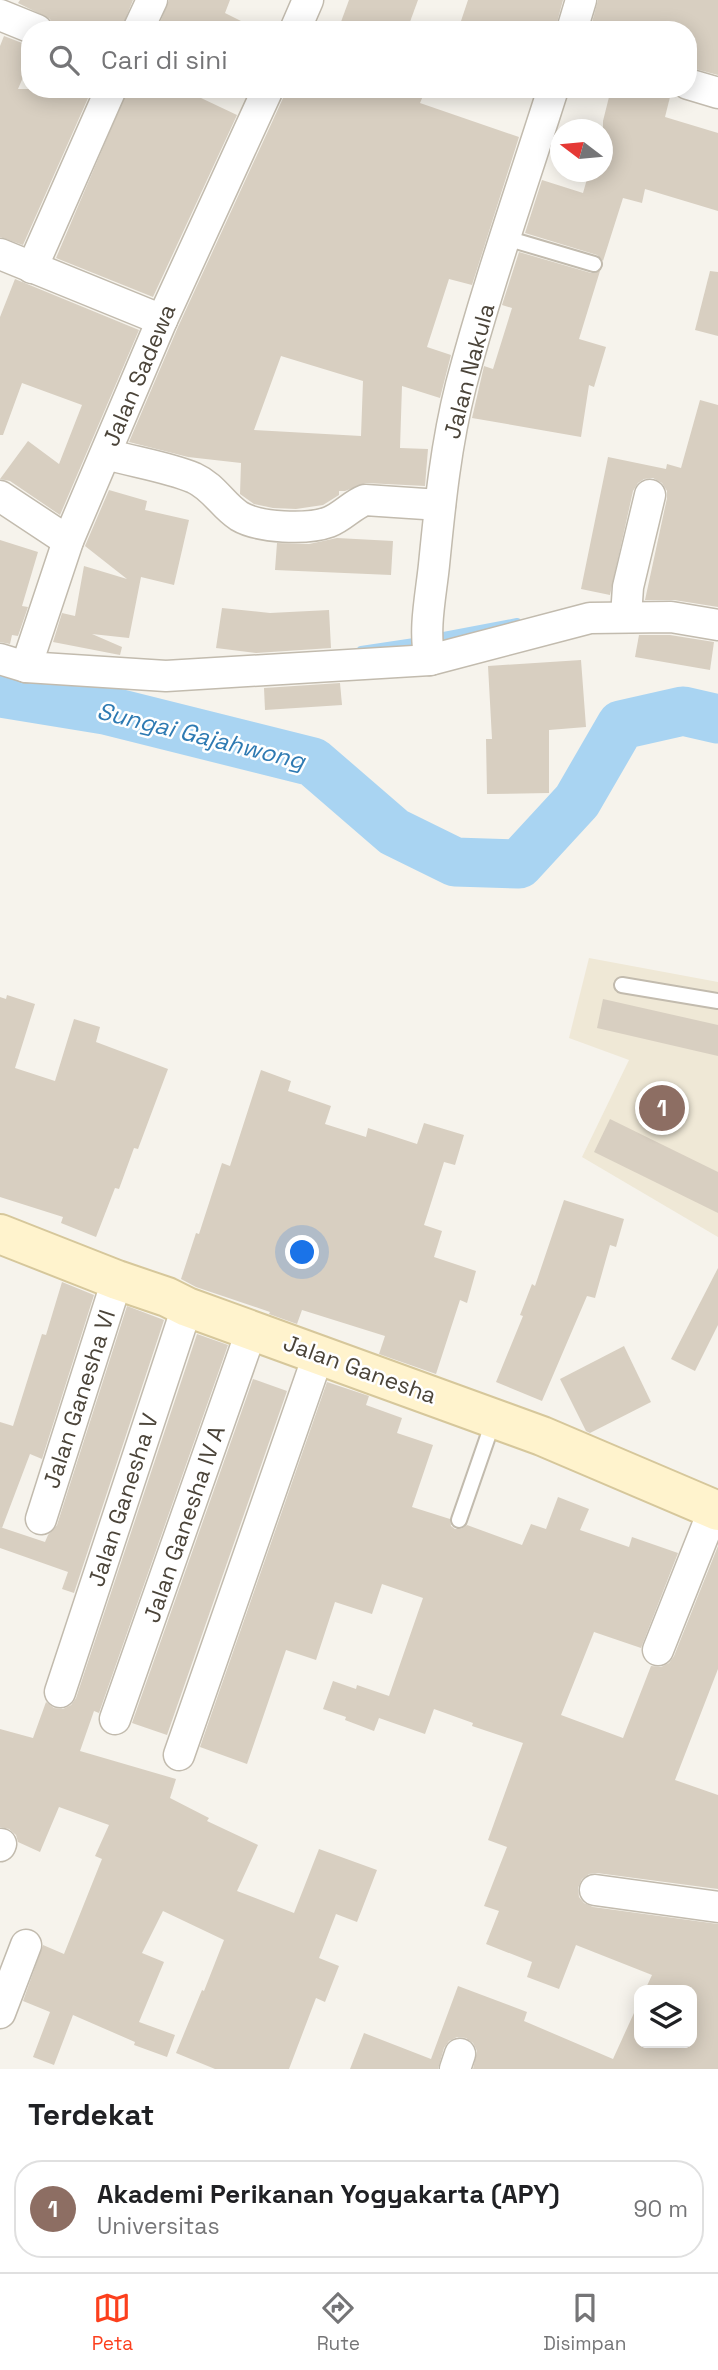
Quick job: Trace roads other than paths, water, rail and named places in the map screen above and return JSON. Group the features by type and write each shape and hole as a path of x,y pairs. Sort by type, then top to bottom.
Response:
{"street":[{"path":"142,21 152,0"},
{"path":"299,21 308,0"},
{"path":"575,21 581,0"},
{"path":"0,15 21,24"},
{"path":"697,87 718,93"},
{"path":"32,268 107,98"},
{"name":"Jalan Sadewa","path":"21,660 68,541 162,320 264,98"},
{"name":"Jalan Nakula","path":"428,647 440,505 448,447 461,385 550,98"},
{"path":"0,254 162,320"},
{"path":"106,454 193,477 206,485 239,516 269,526 331,522 354,504 365,500 440,505"},
{"path":"626,609 650,495"},
{"path":"0,496 68,541"},
{"path":"21,660 166,676 428,647 626,609 718,625"},
{"name":"Jalan Ganesha","path":"0,1234 187,1307 542,1436 716,1510"},
{"name":"Jalan Ganesha VI","path":"41,1518 117,1280"},
{"name":"Jalan Ganesha V","path":"60,1692 187,1307"},
{"name":"Jalan Ganesha IV A","path":"115,1719 252,1329"},
{"path":"179,1755 319,1353"},
{"path":"658,1650 716,1510"},
{"path":"594,1890 718,1907"},
{"path":"0,2013 26,1945"}],"lane":[{"path":"506,238 594,264"},
{"path":"622,985 718,1001"},
{"path":"459,1520 495,1418"}],"waterway":[{"path":"433,638 517,622"},
{"path":"361,650 421,641"},
{"name":"Sungai Gajahwong","path":"0,693 105,710 313,762 394,832 455,862 519,864 577,801 621,725 683,711 718,719"}],"place":[{"name":"Akademi Perikanan Yogyakarta (APY)","path":"662,1108"}]}
